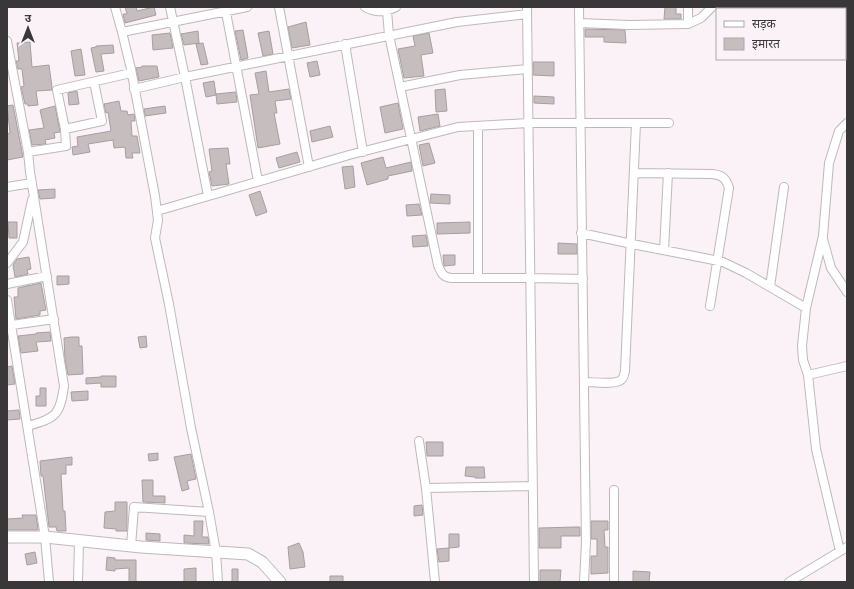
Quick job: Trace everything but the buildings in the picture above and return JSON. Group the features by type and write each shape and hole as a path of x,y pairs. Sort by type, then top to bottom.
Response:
{"street":[{"path":"114,7 122,32 131,73 157,211 158,220 155,238 169,304 191,428 209,512 216,552 218,582"},
{"path":"170,7 208,196"},
{"path":"122,32 173,22 226,9 247,7"},
{"path":"279,7 309,167"},
{"path":"366,7 376,11 387,11 396,7"},
{"path":"579,7 586,542 584,582"},
{"path":"688,7 688,24"},
{"path":"579,23 629,25 688,24 701,18 712,7"},
{"path":"226,9 258,181"},
{"path":"134,89 389,35 527,10 534,582"},
{"path":"387,11 389,35 436,258 441,273 446,277 451,278 583,280"},
{"path":"7,41 8,60 28,152 64,386 59,409 55,415 50,419 28,426"},
{"path":"345,44 363,152"},
{"path":"400,87 460,75 528,69"},
{"path":"28,152 66,146 65,129 57,90 131,73"},
{"path":"65,129 102,121 94,82"},
{"path":"157,211 258,181 458,127 528,123 669,122"},
{"path":"584,382 615,382 624,378 632,244 636,123"},
{"path":"789,582 844,549 816,449 808,375 803,360 802,346 806,308 823,236 829,163 839,131 847,123"},
{"path":"478,126 478,278"},
{"path":"634,173 712,174 721,175 726,180 729,188 710,306"},
{"path":"664,250 668,173"},
{"path":"7,187 32,183"},
{"path":"770,287 784,187"},
{"path":"7,263 23,242 34,194"},
{"path":"581,233 718,261 746,273 806,308"},
{"path":"823,236 831,268 847,292"},
{"path":"815,269 831,268"},
{"path":"7,284 47,276"},
{"path":"7,300 10,329 28,426 45,537 49,582"},
{"path":"10,329 54,319"},
{"path":"808,375 847,366"},
{"path":"419,441 426,488 435,582"},
{"path":"426,488 533,486"},
{"path":"614,490 614,582"},
{"path":"131,546 134,507 209,512"},
{"path":"7,537 45,537 131,546 248,554 262,562 280,582"},
{"path":"78,582 79,541"}]}
